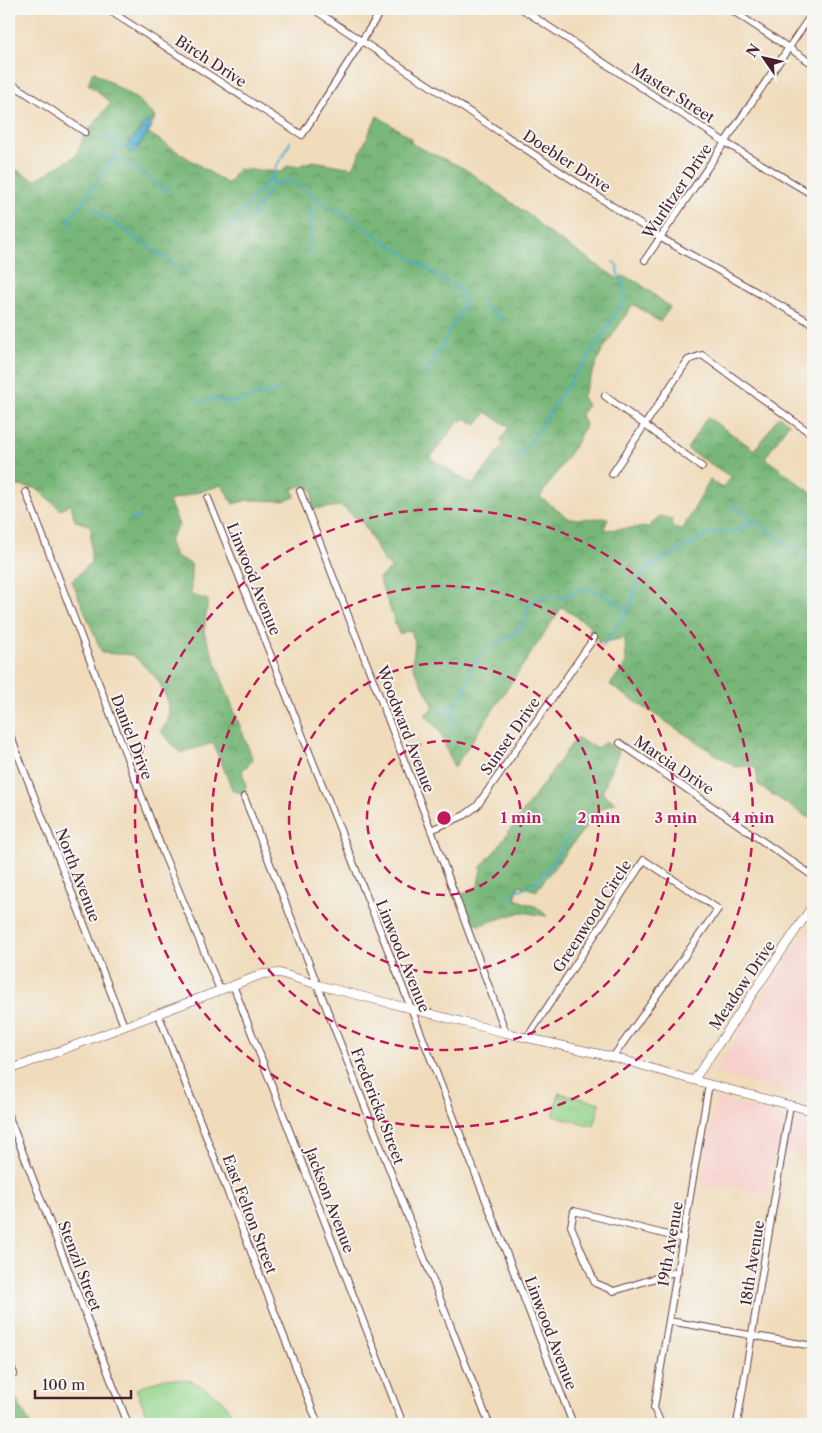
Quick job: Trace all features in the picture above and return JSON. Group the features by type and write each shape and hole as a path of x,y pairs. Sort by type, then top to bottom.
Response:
{"street":[{"name":"Birch Drive","path":"107,9 302,135 362,40"},
{"name":"Doebler Drive","path":"313,9 661,238 813,324"},
{"path":"362,40 382,9"},
{"name":"Master Street","path":"522,9 726,143 813,195"},
{"path":"730,9 813,64"},
{"name":"Wurlitzer Drive","path":"645,260 813,12"},
{"path":"9,82 85,132"},
{"path":"612,474 688,360 702,355 813,435"},
{"path":"605,396 702,467"},
{"name":"Woodward Avenue","path":"300,491 431,830 506,1033"},
{"name":"Daniel Drive","path":"26,492 164,855 220,990"},
{"name":"Linwood Avenue","path":"208,498 411,1008 573,1424"},
{"name":"Sunset Drive","path":"431,830 465,815 478,806 594,638"},
{"name":"North Avenue","path":"9,732 124,1026"},
{"name":"Marcia Drive","path":"620,743 813,876"},
{"name":"Fredericka Street","path":"244,796 489,1424"},
{"name":"Greenwood Circle","path":"528,1038 644,860 718,909 613,1057"},
{"name":"Meadow Drive","path":"694,1080 813,905"},
{"path":"9,1070 233,984 263,974 280,973 318,985 506,1033 613,1057 813,1111"},
{"name":"Jackson Avenue","path":"233,984 404,1424"},
{"name":"East Felton Street","path":"158,1013 318,1424"},
{"name":"19th Avenue","path":"661,1424 654,1408 709,1084"},
{"name":"18th Avenue","path":"737,1424 790,1105"},
{"name":"Stenzil Street","path":"9,1117 128,1424"},
{"path":"678,1272 614,1291 595,1283 571,1226 574,1211 683,1239"},
{"path":"669,1320 813,1346"},
{"path":"9,1361 14,1374"}],"shaded area":[{"path":"813,922 813,960 791,954"},
{"path":"791,955 813,961 813,1100 773,1090 784,1045 737,1033"},
{"path":"739,1035 782,1046 772,1088 721,1075 716,1068"},
{"path":"716,1099 813,1124 813,1156 775,1150 766,1195 724,1185 715,1188 701,1186"}],"green space":[{"path":"93,71 138,100 156,117 147,132 228,184 238,169 282,172 287,166 298,166 313,161 353,168 377,116 410,137 412,144 465,169 533,218 546,231 618,279 623,276 639,283 670,307 660,322 633,304 602,351 582,397 587,406 581,415 585,425 576,444 540,497 569,519 608,518 604,530 649,527 659,516 672,519 671,527 683,529 710,480 723,488 731,477 687,449 707,417 755,450 779,416 789,423 765,458 813,494 813,821 758,785 756,769 751,766 735,767 610,685 626,663 625,638 598,643 598,639 589,633 590,626 562,607 454,768 439,730 425,715 434,707 412,665 415,643 411,630 399,634 379,578 392,568 383,560 364,524 341,506 312,509 313,491 303,485 293,489 295,497 284,501 247,500 233,504 222,485 169,501 179,525 169,540 175,556 191,564 191,595 208,600 204,632 253,760 242,771 246,786 243,793 233,791 213,743 180,753 160,731 168,722 169,704 158,680 133,655 102,653 72,581 91,562 91,526 75,521 71,504 61,510 36,488 9,485 9,166 35,180 76,156 84,136 111,103 88,84","holes":["486,412 509,427 500,441 504,444 473,485 430,458 460,419 463,421 465,418 477,425"]},
{"path":"576,738 596,748 606,742 619,752 602,793 615,802 598,811 536,891 519,885 515,899 537,907 547,916 521,912 480,925 470,922 459,895 478,886 481,867 497,848"},
{"path":"559,1093 600,1103 594,1126 553,1116"},
{"path":"164,1378 192,1381 221,1399 239,1424 151,1424 136,1389"},
{"path":"9,1386 30,1424 9,1424"}],"water":[{"path":"146,122 150,122 152,127 135,152 130,153 126,147"}],"waterway":[{"path":"103,134 118,146 112,154 169,192"},
{"path":"250,220 273,184 276,166 290,142"},
{"path":"118,146 126,147"},
{"path":"71,226 69,221 115,156"},
{"path":"230,227 253,197 272,177"},
{"path":"273,184 293,181 334,211 339,211 460,290 464,298 464,305 424,378"},
{"path":"310,255 311,208"},
{"path":"93,209 185,271"},
{"path":"515,462 587,359 625,299 622,278 618,275 617,265 613,262"},
{"path":"482,301 485,308 504,320"},
{"path":"198,401 218,400 230,403 277,391"},
{"path":"731,503 813,561"},
{"path":"132,519 141,516"},
{"path":"602,647 629,609 641,577 649,567 711,533 735,531 754,521"},
{"path":"438,712 448,709 461,699 477,658 492,645 516,633 525,620 530,604 534,601 546,597 565,597 583,588 598,592 628,610"},
{"path":"454,727 455,707"},
{"path":"508,899 518,890 534,884 540,878 579,821"}]}
